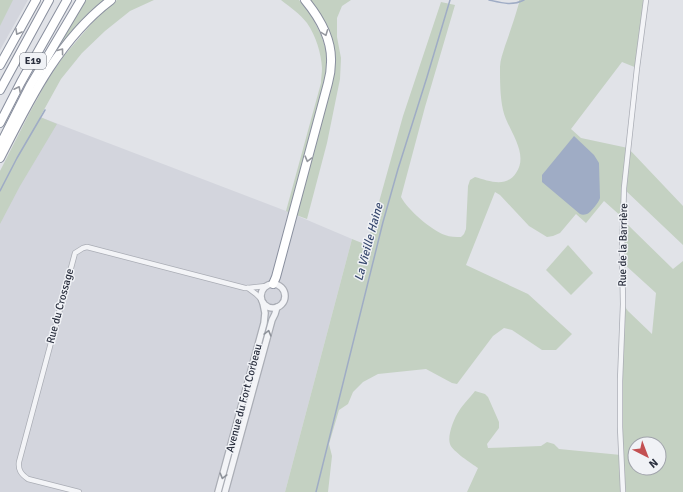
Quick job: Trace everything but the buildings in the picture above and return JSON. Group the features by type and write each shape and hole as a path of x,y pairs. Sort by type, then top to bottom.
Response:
{"highway":[{"path":"0,65 36,0"},
{"name":"E19","path":"0,90 49,0"},
{"name":"E19","path":"0,123 67,0"},
{"path":"0,145 30,86 80,0"},
{"path":"0,158 24,111 57,57 91,16 111,0"},
{"path":"270,285 276,277 328,84 332,61 326,34 312,8 305,0"}],"street":[{"name":"Rue de la Barrière","path":"623,492 620,427 620,380 623,304 622,252 624,188 646,0"},
{"name":"Rue du Crossage","path":"79,492 28,479 18,467 75,253 87,247 248,288"},
{"path":"262,301 262,291 270,285"},
{"path":"270,285 280,286 285,292 284,303 278,308 270,308 248,288 270,285"},
{"name":"Avenue du Fort Corbeau","path":"218,492 264,323 265,313 262,301"},
{"name":"Avenue du Fort Corbeau","path":"225,492 272,320 278,308"}],"shaded area":[{"path":"0,0 28,0 0,50"},
{"path":"40,117 286,211 352,239 285,492 0,492 0,171"}],"green space":[{"path":"0,0 13,0 0,26"},
{"path":"86,0 107,0 43,71"},
{"path":"117,0 154,0 130,11 105,31 82,53 61,79 40,117 57,124 20,186 0,224 0,171 30,112 47,81 63,57 92,23"},
{"path":"281,0 299,0 308,10 321,35 327,53 327,69 290,213 286,211 321,83 322,68 318,45 307,23"},
{"path":"308,0 351,0 342,6 337,18 337,37 341,58 340,79 327,143 307,219 296,215 334,60"},
{"path":"519,0 646,0 637,68 622,62 571,129 581,138 628,148 683,206 683,245 624,189 623,218 604,201 586,223 576,214 560,233 547,237 529,226 500,195 495,192 466,265 528,294 572,334 556,350 542,350 512,330 504,328 493,336 457,384 452,383 426,369 378,374 363,382 353,392 348,404 339,410 329,444 332,456 328,492 285,492 352,239 367,245 403,116 441,2 455,5 425,107 401,197 414,213 433,229 447,236 461,237 466,229 468,186 470,180 475,177 497,182 507,181 512,178 520,165 519,149 503,110 500,67 500,62 516,14"},
{"path":"623,223 628,225 673,269 683,261 683,492 467,492 478,468 454,450 450,444 449,436 457,414 475,391 485,394 488,397 499,422 499,428 487,444 488,448 541,446 547,442 554,444 559,449 621,455 623,304 628,311 652,334 656,293 623,263"},
{"path":"568,245 593,273 571,295 546,270"}],"water":[{"path":"574,136 594,155 599,163 600,198 593,209 584,215 580,214 542,182 542,175"}],"waterway":[{"name":"La Vieille Haine","path":"316,492 383,222 450,0"},
{"path":"489,0 503,3 515,3 524,0"},
{"path":"0,191 45,110"}]}
